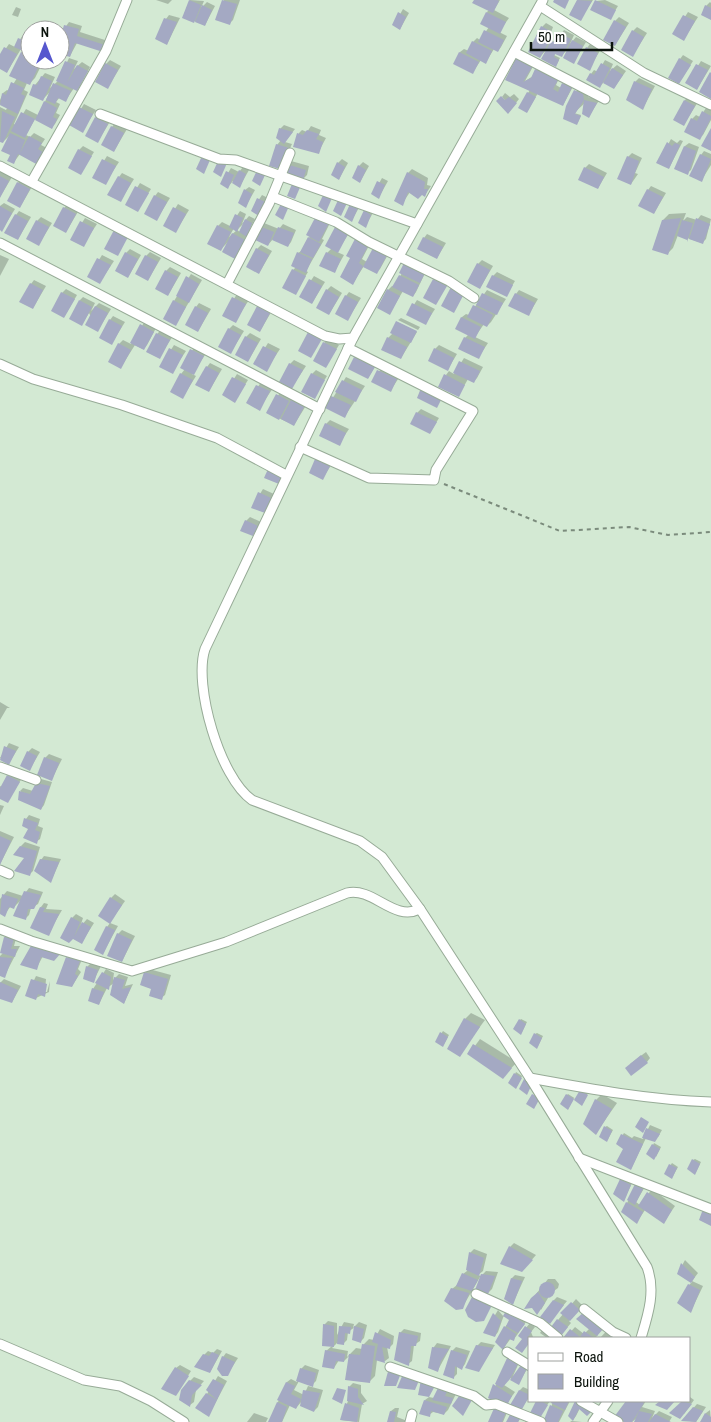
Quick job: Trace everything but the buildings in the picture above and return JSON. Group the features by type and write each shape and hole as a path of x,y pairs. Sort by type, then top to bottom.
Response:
{"street":[{"path":"32,181 106,51 127,0"},
{"path":"641,1337 651,1300 652,1282 650,1276 530,1078 420,910 382,857 371,848 330,829 252,800 243,794 228,770 213,729 203,688 202,667 203,656 286,475 353,338 542,3 644,73 711,105"},
{"path":"514,52 605,99"},
{"path":"100,114 219,159 236,160 416,224"},
{"path":"227,284 273,197 290,152"},
{"path":"0,166 32,181 325,336 339,339 353,338"},
{"path":"273,197 326,217 449,281 474,298"},
{"path":"0,243 320,408"},
{"path":"301,446 369,478 435,475 473,411 348,348"},
{"path":"0,364 34,380 122,405 217,438 286,475"},
{"path":"0,767 36,780"},
{"path":"0,929 32,941 132,971 226,942 335,896 354,892 372,898 402,913 411,914 420,910"},
{"path":"530,1078 610,1093 675,1101 711,1102"},
{"path":"579,1158 711,1209"},
{"path":"476,1294 534,1320 557,1337"},
{"path":"584,1309 608,1328 624,1337"},
{"path":"0,1344 84,1380 120,1386 151,1401 184,1422"},
{"path":"507,1352 528,1365"},
{"path":"390,1367 474,1396 486,1405 496,1404 541,1422"},
{"path":"583,1402 618,1422"},
{"path":"593,1422 607,1402"}],"path":[{"path":"435,475 560,531 630,527 668,535 711,532"}]}
